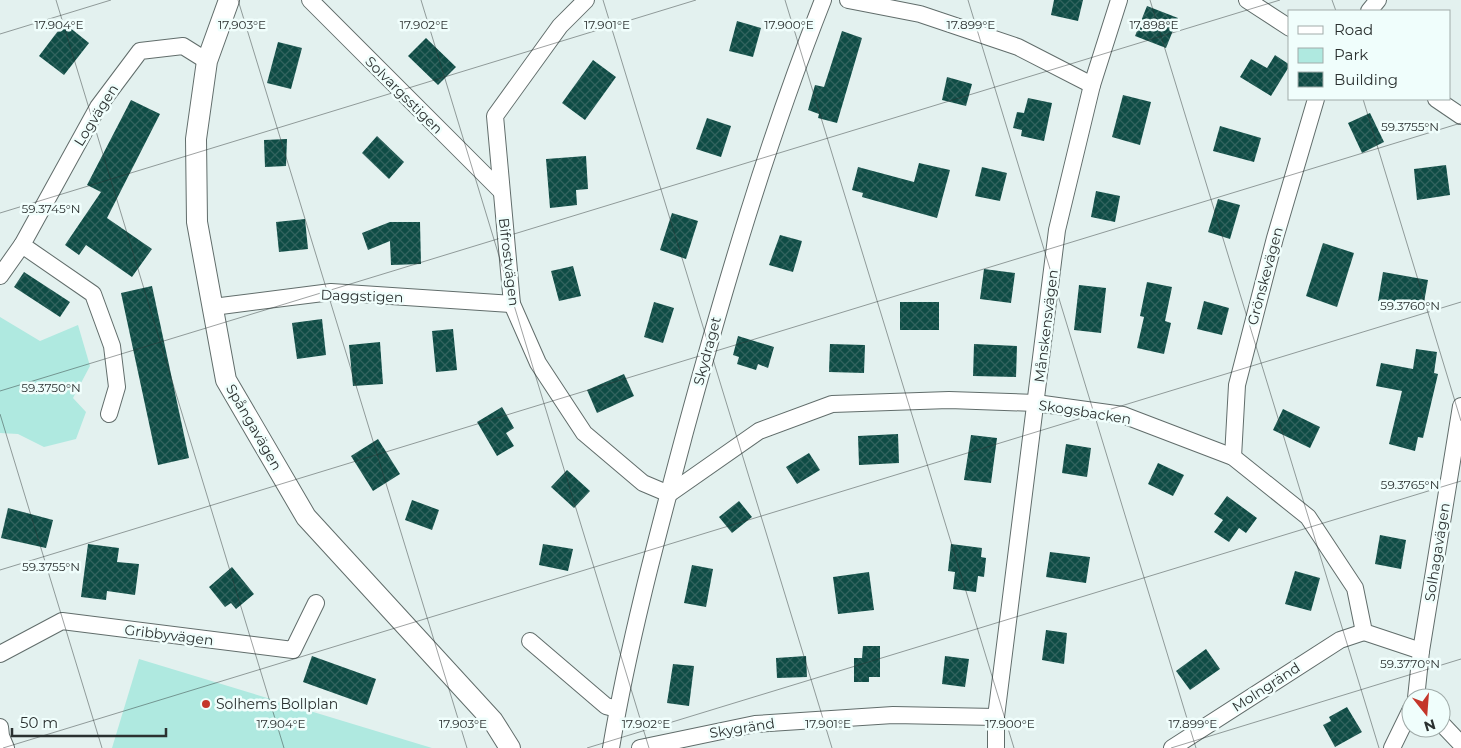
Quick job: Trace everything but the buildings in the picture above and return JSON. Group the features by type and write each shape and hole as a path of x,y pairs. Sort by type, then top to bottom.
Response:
{"street":[{"name":"Spångavägen","path":"229,0 208,61 196,139 197,222 226,380 306,517 493,720 510,748"},
{"name":"Solvargsstigen","path":"310,0 500,190"},
{"name":"Bifrostvägen","path":"586,0 560,26 495,116 500,190 512,304 538,363 584,433 643,483 669,494"},
{"name":"Skydraget","path":"611,748 623,676 727,276 790,85 823,0"},
{"path":"848,0 920,14 1018,47 1092,85"},
{"name":"Månskensvägen","path":"996,748 996,717 1057,230 1092,85 1119,0"},
{"path":"1247,0 1288,27"},
{"path":"1370,10 1378,0"},
{"name":"Logvägen","path":"0,276 22,245 98,107 140,51 183,46 208,61"},
{"name":"Grönskevägen","path":"1233,456 1237,385 1275,238 1316,100"},
{"path":"1437,100 1461,116"},
{"path":"22,245 93,294 112,346 117,387 109,414"},
{"name":"Daggstigen","path":"213,307 331,292 512,304"},
{"name":"Skogsbacken","path":"669,494 759,431 832,404 949,400 1036,403 1123,415 1233,456 1308,517 1355,588 1364,632"},
{"name":"Solhagavägen","path":"1417,688 1420,651 1461,406"},
{"name":"Gribbyvägen","path":"0,654 62,622 294,650 316,603"},
{"path":"1364,632 1420,651"},
{"name":"Molngränd","path":"1172,748 1340,640 1364,632"},
{"path":"530,641 606,706 617,709"},
{"name":"Skygränd","path":"640,748 756,724 893,715 996,717"},
{"path":"0,726 1,736 6,748"},
{"path":"1392,748 1401,730"},
{"path":"1451,734 1461,744"}],"green space":[{"path":"0,317 40,341 78,325 90,366 73,398 86,412 76,439 44,447 18,434 0,433"},
{"name":"Solhems Bollplan","path":"139,659 432,748 112,748"}],"place":[{"name":"Solhems Bollplan","path":"206,704"}]}
